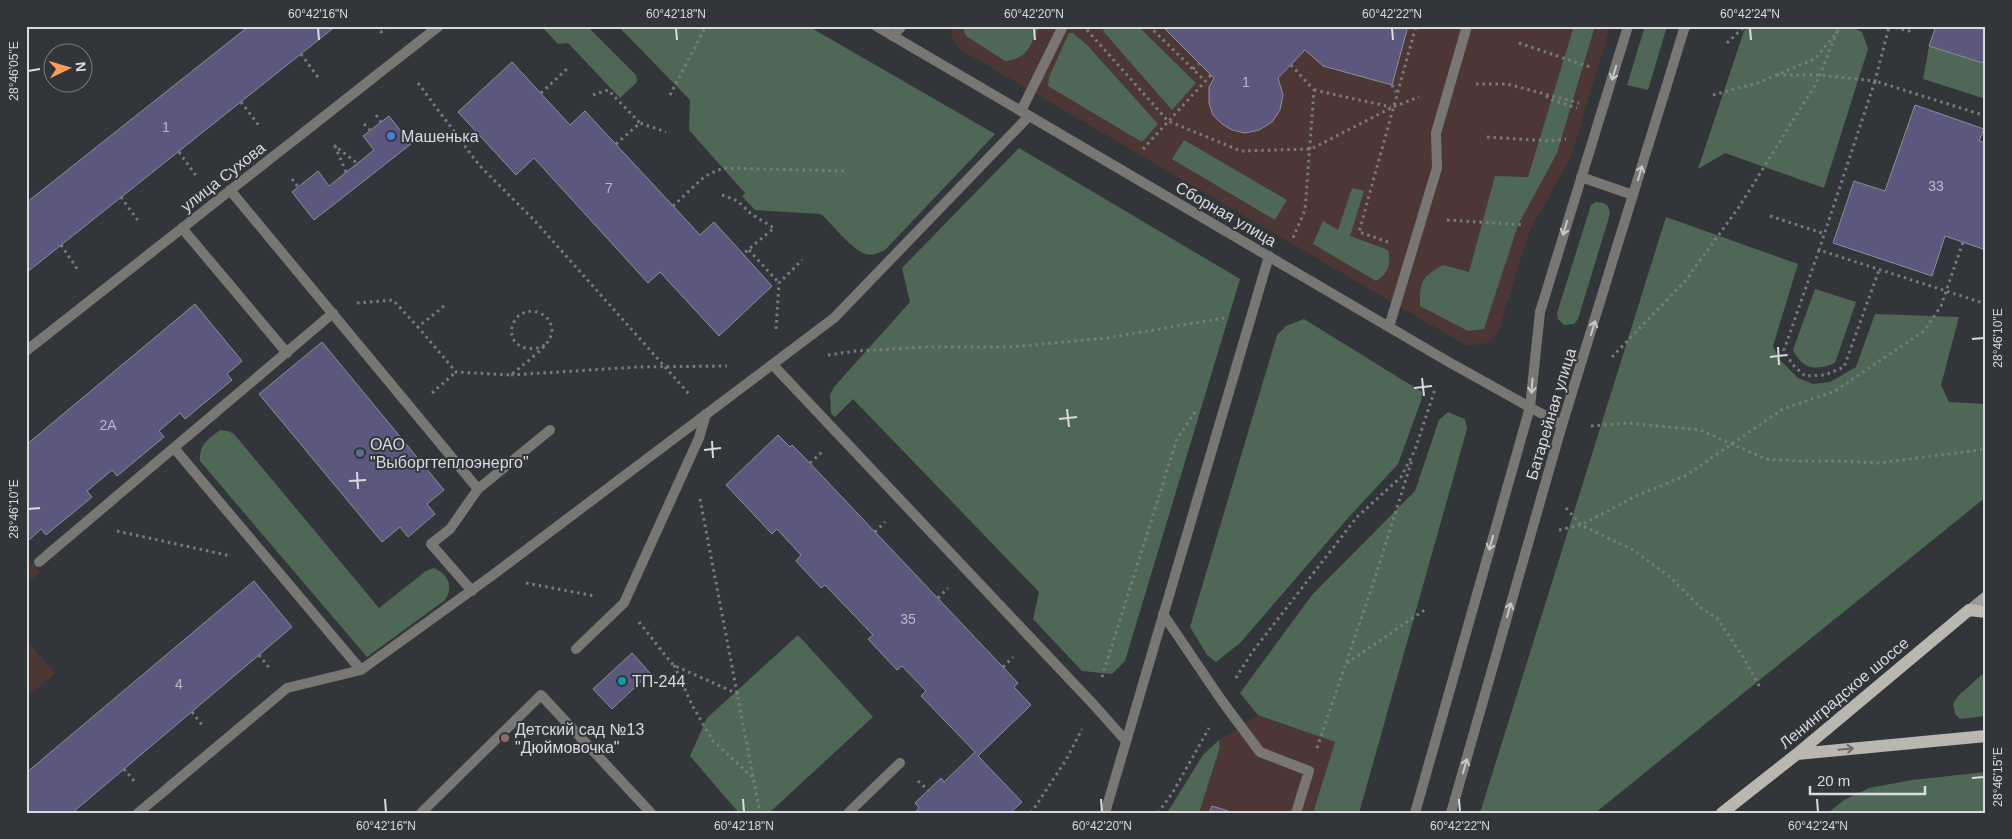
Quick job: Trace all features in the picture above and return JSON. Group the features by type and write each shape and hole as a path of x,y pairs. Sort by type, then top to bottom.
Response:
{"main road":[{"name":"Ленинградское шоссе","path":"1722,813 1797,754 1986,596"},
{"path":"1969,610 1986,612"},
{"path":"1797,754 1986,736"}],"street":[{"name":"улица Сухова","path":"28,347 439,26"},
{"name":"Сборная улица","path":"876,26 1389,327 1562,425"},
{"path":"893,36 902,26"},
{"path":"138,813 287,688 361,670 472,590 773,365 846,308 1025,114 1063,26"},
{"path":"1389,327 1437,168 1436,133 1467,26"},
{"name":"Батарейная улица","path":"1414,813 1530,407 1540,312 1628,26"},
{"name":"Батарейная улица","path":"1451,813 1562,425 1685,26"},
{"path":"1581,177 1633,195"},
{"path":"230,190 478,489"},
{"path":"182,228 287,353"},
{"path":"1105,813 1268,256"},
{"path":"39,562 333,313"},
{"path":"773,365 1126,741"},
{"path":"576,649 624,603 692,455 706,414"},
{"path":"472,590 432,544 450,529 478,489 550,430"},
{"path":"174,448 361,670"},
{"path":"1163,614 1222,701 1260,752 1309,770 1296,813"},
{"path":"420,813 541,695 651,813"},
{"path":"848,813 900,763"}],"path":[{"path":"376,26 381,32 389,26"},
{"path":"670,95 706,26"},
{"path":"1150,26 1205,81"},
{"path":"1362,234 1359,232 1416,26"},
{"path":"1727,43 1745,26"},
{"path":"1712,95 1757,83 1815,59 1842,26"},
{"path":"1879,270 1844,368 1825,376 1806,376 1792,364 1784,350 1825,234 1875,81 1888,26 1909,30 1916,26"},
{"path":"1612,358 1686,280 1739,207 1817,82 1837,32"},
{"path":"1095,39 1168,121 1241,151 1311,150 1393,107 1451,84 1507,84 1580,103"},
{"path":"1519,43 1591,67"},
{"path":"301,54 320,80"},
{"path":"1193,70 1200,64"},
{"path":"1291,65 1314,90 1393,107"},
{"path":"541,93 568,68"},
{"path":"1142,149 1211,75"},
{"path":"1776,75 1820,75 1875,81 1986,116"},
{"path":"418,83 479,165 534,220 706,414"},
{"path":"1392,85 1397,93"},
{"path":"593,95 608,90 640,123 666,132"},
{"path":"1293,238 1305,210 1314,90"},
{"path":"1545,95 1552,100 1578,108"},
{"path":"241,102 260,127"},
{"path":"376,115 381,122"},
{"path":"616,144 640,123"},
{"path":"364,124 370,130"},
{"path":"1487,137 1549,141 1570,138"},
{"path":"346,172 336,146 357,164"},
{"path":"179,152 197,177"},
{"path":"672,206 705,176 723,168 846,171"},
{"path":"292,179 298,187"},
{"path":"722,195 738,201 751,214 774,228 743,254"},
{"path":"121,197 139,222"},
{"path":"1770,216 1825,234"},
{"path":"1422,219 1526,225"},
{"path":"1558,530 1581,525 1636,496 1685,476 1732,442 1783,409 1835,391 1924,331 1941,306 1963,242"},
{"path":"61,245 78,270"},
{"path":"748,250 779,282"},
{"path":"1819,250 1986,304"},
{"path":"413,409 456,372 511,375 665,367 773,365 779,282 802,260"},
{"path":"333,313 360,301 393,300 456,372"},
{"path":"418,327 444,306"},
{"path":"511,375 545,345 550,338 551,330 545,315 538,311 531,310 518,315 512,326 515,341 521,347 529,350 538,349 545,345"},
{"path":"827,356 855,351 926,347 1011,347 1097,339 1252,314"},
{"path":"1309,770 1373,584 1436,389"},
{"path":"1031,813 1066,760 1094,705 1108,655 1177,439 1196,411"},
{"path":"1591,426 1626,423 1700,430 1732,442 1766,459 1799,461 1879,463 1986,449"},
{"path":"1158,813 1173,792 1222,701 1253,651 1357,517 1401,477 1415,450"},
{"path":"692,455 760,813"},
{"path":"1566,508 1581,525 1633,550 1670,577 1701,608 1717,618 1743,657 1761,689"},
{"path":"82,525 129,533 272,565"},
{"path":"1346,664 1426,609"},
{"path":"673,665 692,705 713,741 754,778"}],"shaded area":[{"path":"950,26 1610,26 1571,157 1529,232 1498,333 1487,343 1467,346 961,50 952,37"},
{"path":"26,556 40,573 26,585"},
{"path":"26,640 55,673 26,698"},
{"path":"1258,715 1335,742 1313,813 1199,813 1220,747 1219,740"}],"green space":[{"path":"561,26 587,26 636,75 637,82 620,98 568,43 558,44 544,29"},
{"path":"618,26 808,26 995,134 885,250 869,255 861,252 849,243 821,214 755,210 742,196 745,193 689,130 690,100"},
{"path":"962,26 1039,26 1028,50 1019,57 1005,61 966,36"},
{"path":"1108,26 1138,26 1196,83 1172,110 1103,31"},
{"path":"1574,26 1595,26 1557,153 1518,225 1484,329 1468,331 1420,306 1421,286 1426,277 1443,265 1469,272 1495,176 1528,177"},
{"path":"1645,26 1667,26 1648,90 1627,85"},
{"path":"1750,26 1849,26 1862,32 1868,49 1824,188 1725,153 1698,169 1744,31"},
{"path":"1069,33 1073,33 1088,46 1158,124 1142,142 1048,86 1049,77"},
{"path":"1929,46 1986,64 1986,99 1923,79"},
{"path":"1184,140 1287,200 1275,220 1172,159"},
{"path":"1019,148 1240,279 1125,661 1112,674 1082,671 1033,619 1039,592 853,399 835,417 831,414 830,395 834,387 910,302 902,268"},
{"path":"1352,188 1364,191 1350,236 1388,250 1388,268 1384,275 1376,281 1313,244 1323,221 1338,230"},
{"path":"1596,202 1606,205 1609,208 1610,214 1578,319 1574,324 1564,325 1558,319 1557,313 1591,205"},
{"path":"1666,217 1798,264 1773,346 1779,359 1798,378 1813,384 1830,382 1856,367 1875,314 1959,317 1941,385 1949,402 1986,404 1986,497 1595,813 1480,813"},
{"path":"1815,289 1856,302 1835,363 1816,368 1801,362 1793,350"},
{"path":"1304,319 1422,392 1421,401 1398,464 1348,518 1240,643 1216,662 1207,655 1190,627 1277,335 1286,326"},
{"path":"1448,412 1465,419 1467,429 1359,813 1313,813 1335,742 1258,715 1240,693 1312,595 1415,491 1439,420"},
{"path":"220,430 234,434 379,608 426,571 434,568 443,574 448,581 449,590 445,600 367,657 200,461 203,446"},
{"path":"798,635 873,717 769,813 739,813 690,756 707,718"},
{"path":"1986,671 1986,716 1960,719 1955,714 1953,704 1958,696"},
{"path":"1219,740 1220,747 1199,813 1167,813 1203,755"},
{"path":"1986,772 1986,811 1967,813 1828,813 1844,800 1869,788 1912,780"}],"building":[{"path":"249,26 336,26 26,273 26,203"},
{"path":"1162,26 1408,26 1392,85 1323,66 1305,50 1278,78 1283,95 1280,110 1272,122 1259,130 1245,133 1232,130 1213,115 1209,103 1209,87 1214,78"},
{"path":"1936,26 1986,26 1986,64 1929,46"},
{"path":"512,62 570,125 585,111 700,235 714,222 772,286 719,336 660,272 648,283 534,158 516,175 458,112"},
{"path":"1915,105 1984,129 1979,141 1986,143 1986,250 1945,236 1932,276 1833,243 1854,181 1885,191"},
{"path":"389,116 411,144 314,220 292,192 318,171 329,186 374,150 363,136"},
{"path":"195,304 242,361 227,374 232,380 185,419 180,413 159,431 164,437 117,476 112,470 87,491 92,497 46,535 41,529 28,541 26,539 26,445"},
{"name":"ОАО \"Выборгтеплоэнерго\"","path":"322,342 444,490 427,504 435,514 408,537 400,527 382,542 259,394"},
{"path":"778,435 805,458 1018,683 1014,687 1031,705 978,756 1022,802 1010,813 914,813 919,808 915,803 941,778 944,782 975,752 921,696 926,691 902,666 897,670 868,639 873,635 825,585 821,588 796,561 801,555 777,529 772,534 726,485"},
{"path":"254,581 292,627 72,813 26,813 26,773"},
{"name":"ТП-244","path":"632,653 650,673 612,709 593,689"},
{"path":"1212,806 1228,811 1232,813 1209,813"}],"place":[{"name":"Машенька","path":"391,136"},
{"name":"ОАО \"Выборгтеплоэнерго\"","path":"360,453"},
{"name":"ТП-244","path":"622,681"},
{"name":"Детский сад №13 \"Дюймовочка\"","path":"505,738"}]}
